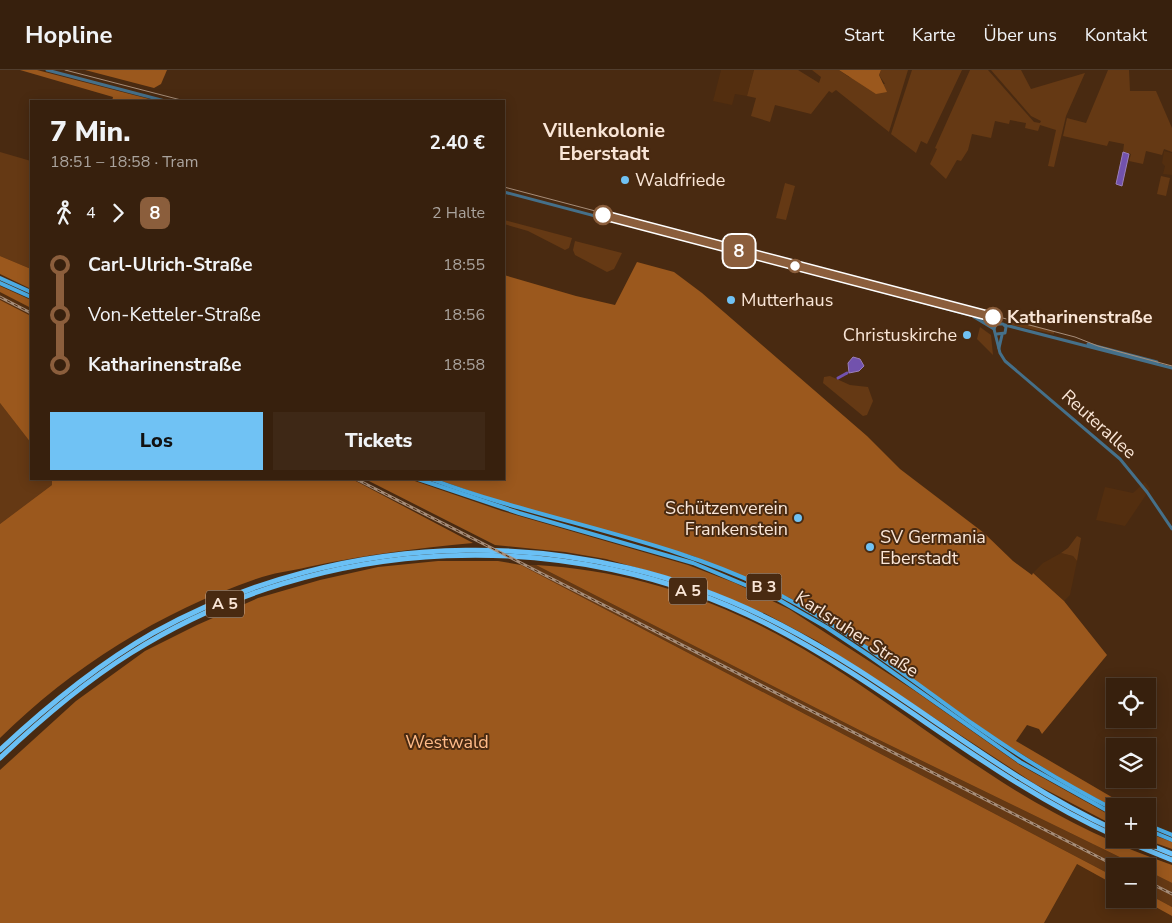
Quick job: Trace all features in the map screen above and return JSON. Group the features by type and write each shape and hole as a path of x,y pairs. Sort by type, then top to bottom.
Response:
{"highway":[{"name":"A 5","path":"0,750 63,694 110,660 164,628 233,595 294,574 356,560 417,552 503,550 605,562 676,580 752,610 799,634 1014,782 1064,811 1106,832"},
{"name":"A 5","path":"0,758 45,717 100,673 163,634 221,606 280,584 359,565 421,557 515,556 593,566 674,586 769,625 850,669 1053,799 1106,826"},
{"path":"1142,848 1172,860"},
{"path":"1156,848 1172,854"}],"main road":[{"path":"0,278 30,292"},
{"path":"0,283 30,297"},
{"name":"Karlsruher Straße","path":"421,480 519,513 693,563 774,597 826,627 1020,762 1106,810"},
{"name":"Karlsruher Straße","path":"434,480 515,507 690,557 777,594 843,633 1025,760 1106,805"},
{"path":"1156,828 1172,835"},
{"path":"1156,833 1172,840"}],"street":[{"path":"47,70 161,100"},
{"path":"505,192 996,324 1172,367"},
{"path":"974,317 994,328 997,334 1002,335"},
{"path":"994,328 996,324"},
{"path":"1005,325 1006,330"},
{"path":"999,348 1002,335 1006,330 1016,328"},
{"name":"Reuterallee","path":"997,334 999,348 1008,365 1120,459 1147,492 1172,530"}],"shaded area":[{"path":"721,70 754,70 747,96 735,94 732,105 713,101"},
{"path":"754,70 798,70 819,83 821,77 812,70 839,70 849,77 885,84 879,75 881,70 908,70 889,132 836,90 832,93 829,91 811,114 775,105 770,122 751,116 756,98 747,96"},
{"path":"912,70 962,70 927,144 921,141 916,153 891,134"},
{"path":"970,70 988,70 1034,122 1040,123 1041,121 1031,116 991,70 1021,70 1031,89 1085,73 1066,116 1054,167 1048,166 1056,130 1040,125 1038,131 1025,128 1026,123 1010,120 1009,124 995,121 991,138 972,134 968,150 961,161 957,160 946,179 930,164 937,149 935,148"},
{"path":"1108,70 1129,70 1130,91 1156,91 1172,128 1172,152 1164,149 1162,155 1146,151 1143,164 1129,161 1131,154 1123,152 1124,144 1109,141 1107,146 1063,136 1067,118 1086,123"},
{"path":"1164,151 1172,153 1172,175 1163,174 1165,166 1162,163"},
{"path":"0,152 30,161 30,269 0,256"},
{"path":"1123,152 1129,154 1122,186 1116,184"},
{"path":"1161,176 1170,178 1166,196 1157,194"},
{"path":"785,183 795,186 786,220 776,218"},
{"path":"505,220 572,238 569,248 565,250 528,231 505,224"},
{"path":"635,220 773,257 773,260 634,225"},
{"path":"575,241 622,253 614,269 607,272 575,255 573,250"},
{"path":"801,264 977,310 969,312 802,269"},
{"path":"0,289 30,304 30,328 0,314"},
{"path":"1007,318 1054,331 1054,334 1011,325 1010,322 1006,321"},
{"path":"980,327 991,335 993,355 977,339"},
{"path":"853,357 860,359 864,366 859,371 849,373 848,363"},
{"path":"830,376 850,385 868,387 873,401 867,415 863,416 823,383 824,377"},
{"path":"0,403 30,442 30,480 52,480 52,485 0,524"},
{"path":"1145,482 1150,489 1125,526 1096,520 1105,487 1133,493"},
{"path":"1077,536 1081,538 1077,561 1073,556 1061,553 1068,548"},
{"path":"1061,553 1073,556 1077,561 1070,595 1064,601 1033,573 1043,563"},
{"path":"521,565 536,565 869,735 1122,858 1106,858 1106,872"},
{"path":"1077,864 1106,880 1106,908 1156,908 1172,916 1172,923 1044,923"},
{"path":"1156,875 1172,883 1172,907 1156,898"}],"green space":[{"path":"20,70 37,70 153,100 112,100 113,97"},
{"path":"85,70 167,70 161,84 154,88"},
{"path":"839,70 881,70 879,75 887,92 876,94"},
{"path":"0,256 30,269 30,289 0,274"},
{"path":"637,262 674,272 702,293 867,436 900,469 984,533 1013,561 1032,575 1033,573 1064,601 1107,655 1042,734 1039,729 1027,725 1016,741 1113,798 1106,798 1106,803 1073,786 996,738 855,639 790,598 693,556 493,499 439,480 505,480 505,275 615,305"},
{"path":"0,286 30,300 30,307 0,292"},
{"path":"0,300 30,315 30,442 0,403"},
{"path":"52,480 354,480 473,543 390,552 349,559 268,575 220,592 152,625 87,665 28,712 0,738 0,524 52,485"},
{"path":"367,480 412,480 502,511 688,565 735,583 789,609 915,691 1020,765 1106,813 1106,821 1035,784 817,641 766,614 694,584 606,559 565,552 495,545"},
{"name":"Westwald","path":"438,561 498,561 521,565 1106,872 1106,880 1077,864 1044,923 0,923 0,770 76,701 145,651 258,598 320,580 378,567"},
{"path":"536,565 591,571 646,582 700,599 751,621 817,657 1002,782 1106,839 1106,848 1128,848 1153,858 1122,858 869,735"},
{"path":"1156,836 1172,842 1172,849 1156,843"},
{"path":"1156,859 1172,865 1172,883 1156,875"},
{"path":"1156,898 1172,907 1172,916 1156,907"}],"waterway":[{"path":"838,378 847,373"}],"tram line":[{"path":"65,70 181,100"},
{"path":"505,187 1075,337 1098,346 1172,366"},
{"name":"8","path":"603,215 993,317"}],"railway":[{"path":"0,297 30,312"},
{"path":"358,480 1106,861"},
{"path":"1156,886 1172,894"}],"place":[{"name":"Waldfriede","path":"625,180"},
{"name":"Mutterhaus","path":"731,300"},
{"name":"Katharinenstraße","path":"993,317"},
{"name":"Christuskirche","path":"967,335"},
{"name":"Schützenverein Frankenstein","path":"798,518"},
{"name":"SV Germania Eberstadt","path":"870,547"}],"district":[{"name":"Villenkolonie Eberstadt","path":"604,142"}]}
